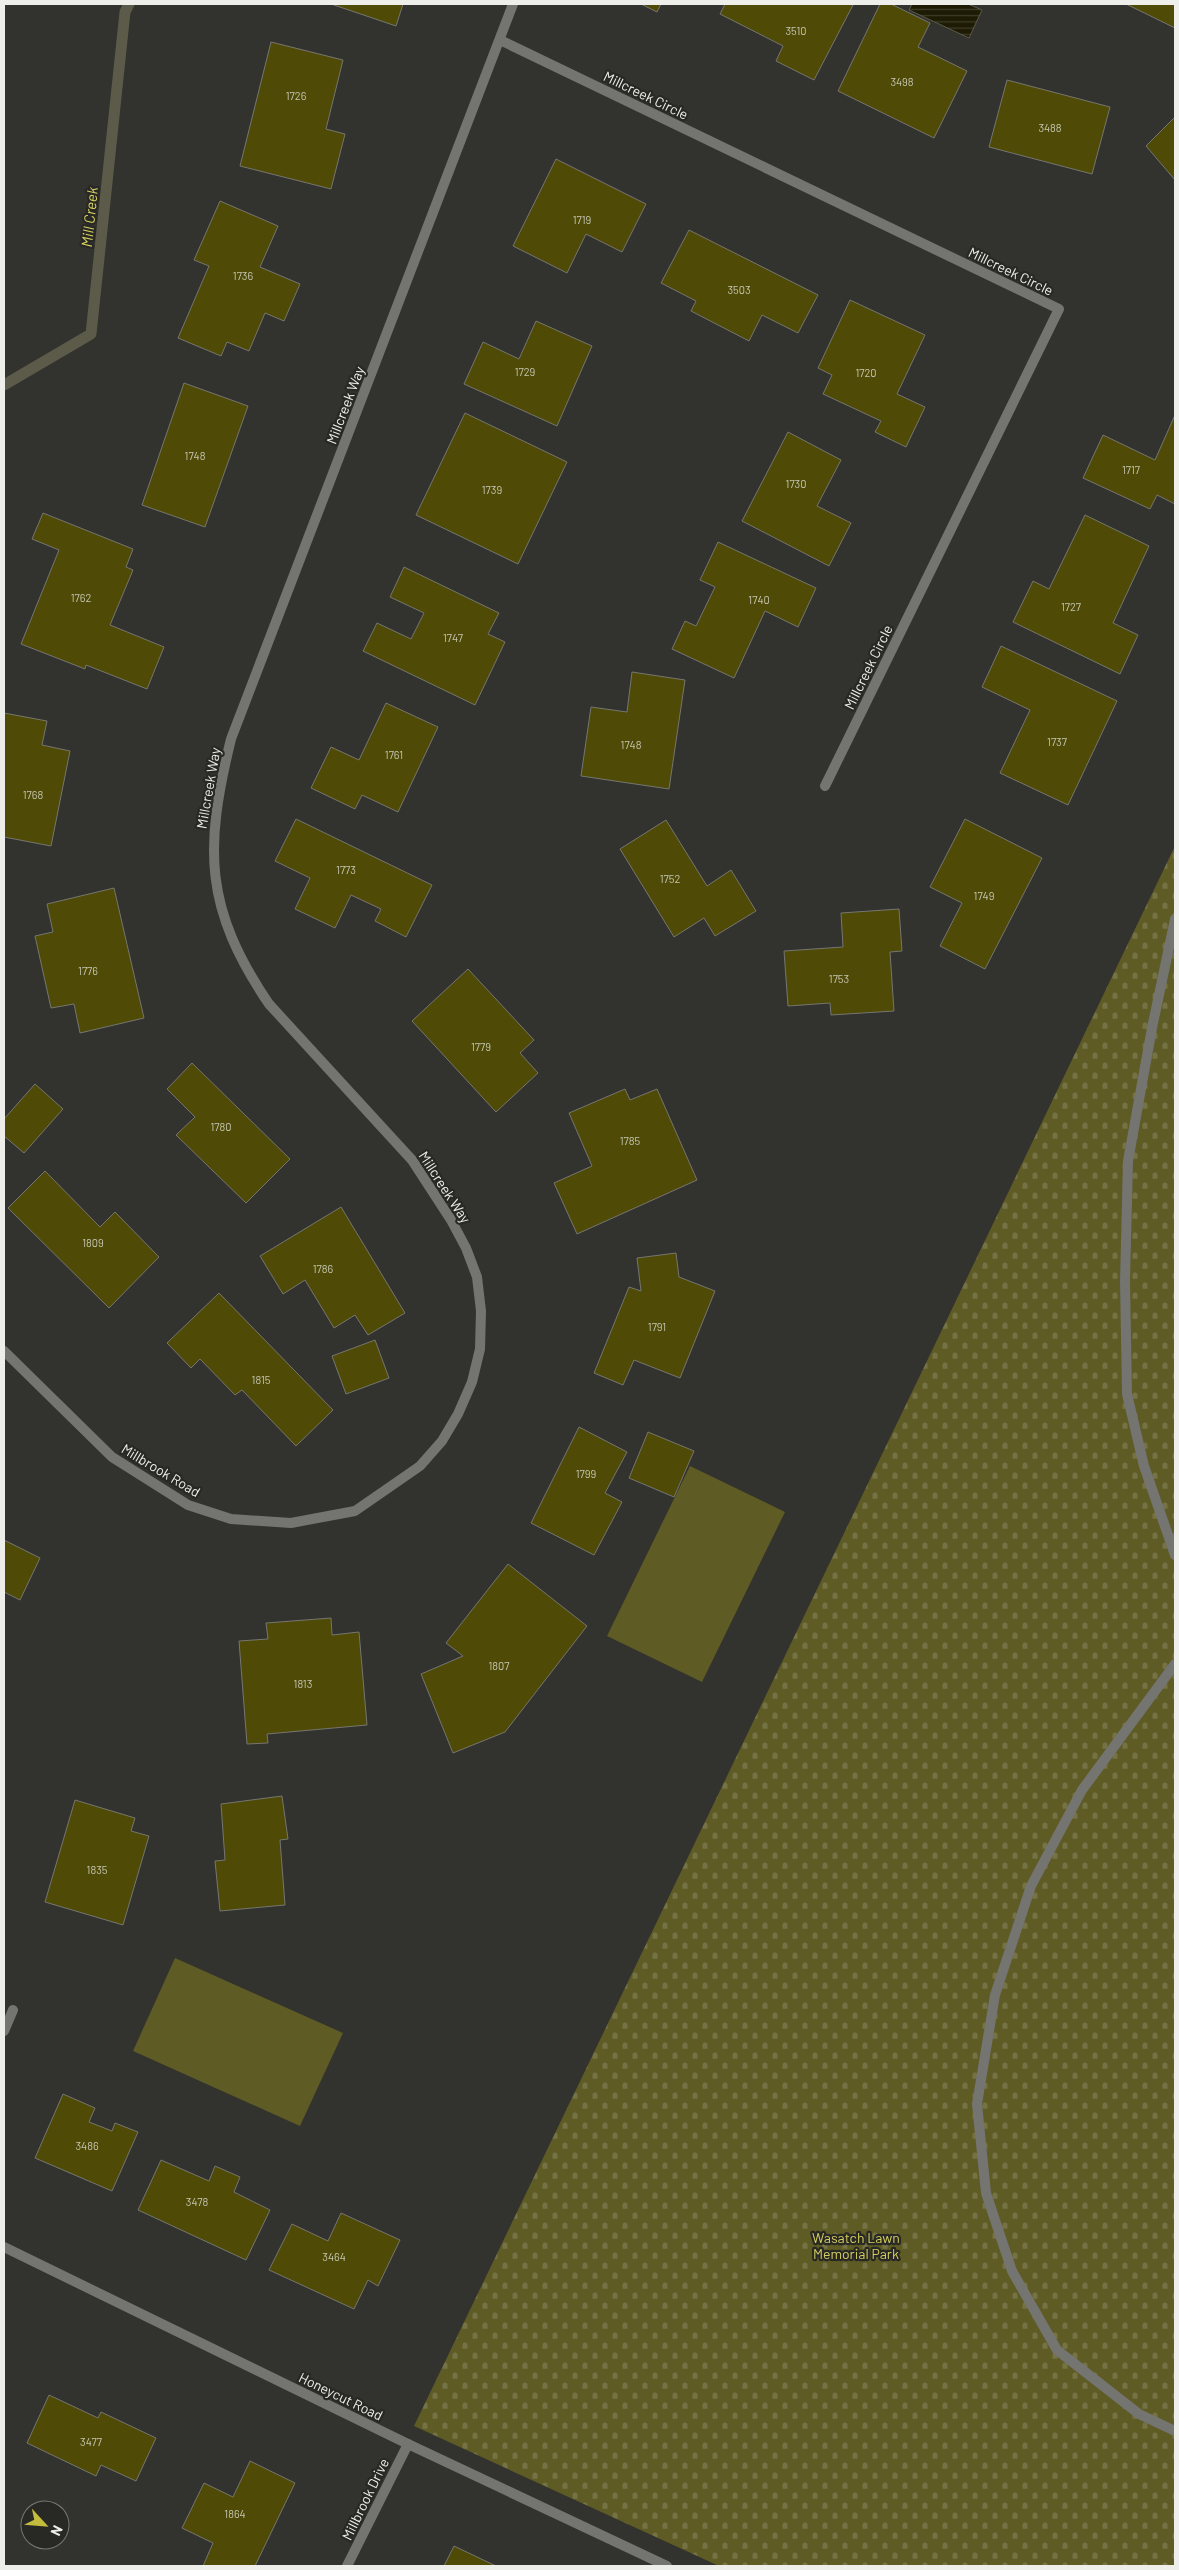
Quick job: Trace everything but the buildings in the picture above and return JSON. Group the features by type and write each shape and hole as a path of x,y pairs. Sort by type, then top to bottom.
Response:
{"street":[{"name":"Millcreek Way","path":"420,1466 442,1441 458,1414 472,1382 480,1349 480,1311 477,1277 466,1248 451,1220 412,1160 269,1004 251,978 234,947 221,908 214,874 213,844 222,777 231,739 513,4"},
{"name":"Millcreek Circle","path":"500,40 1059,308 825,786"},
{"path":"1175,919 1152,1028 1128,1161 1125,1281 1127,1394 1144,1466 1175,1555"},
{"name":"Millbrook Road","path":"4,1351 112,1457 188,1505 231,1519 291,1523 355,1511 420,1466"},
{"path":"1175,1664 1082,1790 1031,1886 995,1995 977,2104 986,2193 1012,2272 1057,2350 1139,2414 1175,2431"},
{"path":"4,2031 13,2010"},
{"name":"Honeycut Road","path":"4,2247 408,2444 667,2566"},
{"name":"Millbrook Drive","path":"347,2566 408,2444"}],"green space":[{"name":"Wasatch Lawn Memorial Park","path":"1175,846 1175,2566 719,2566 414,2426"},
{"path":"690,1466 785,1512 702,1682 607,1636"},
{"path":"175,1958 343,2033 300,2126 133,2051"}],"shaded area":[{"path":"912,4 968,4 982,10 969,38 909,10"}],"waterway":[{"name":"Mill Creek","path":"4,385 91,334 125,12 129,4"}]}
